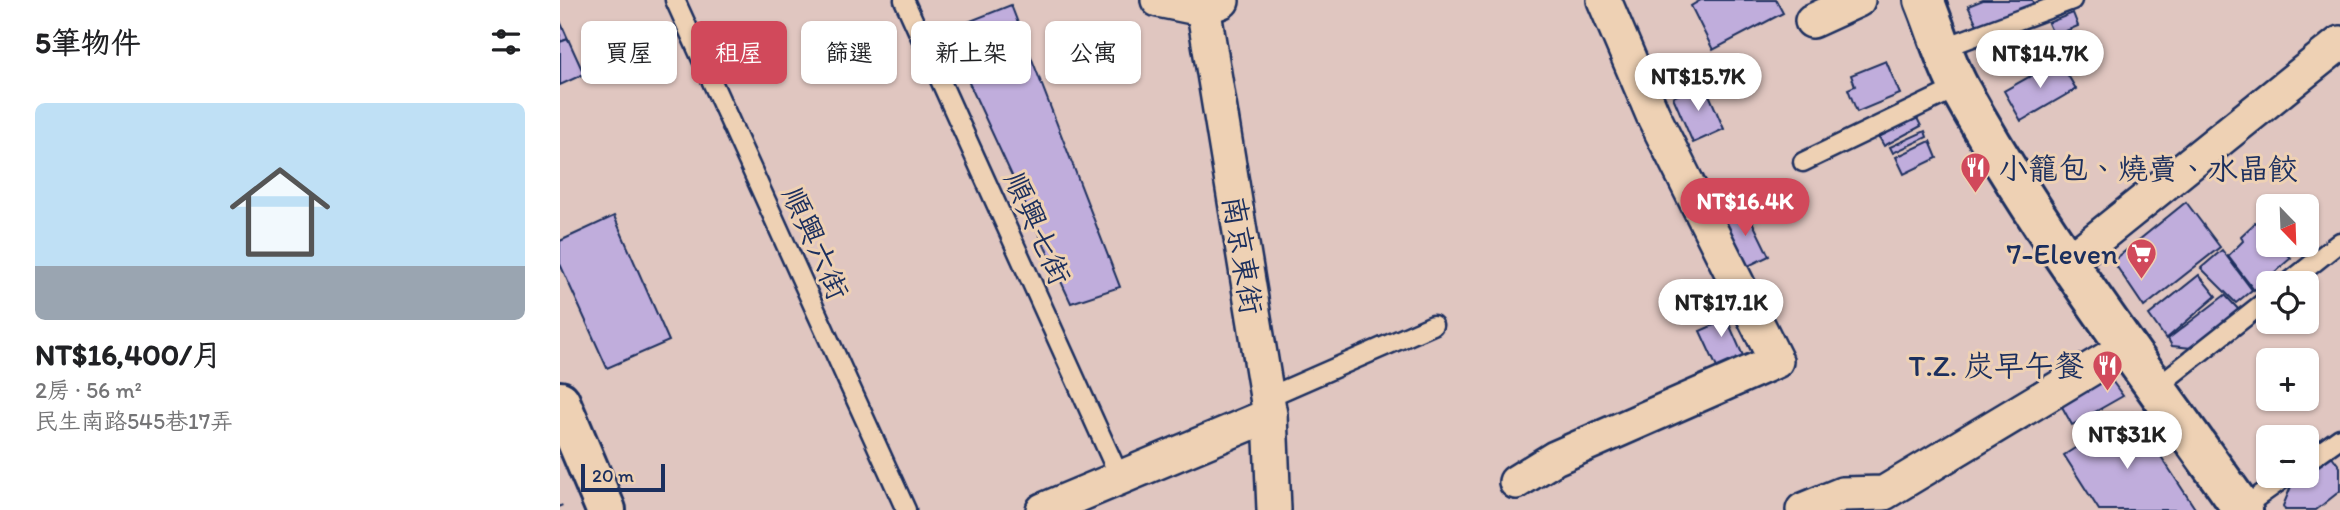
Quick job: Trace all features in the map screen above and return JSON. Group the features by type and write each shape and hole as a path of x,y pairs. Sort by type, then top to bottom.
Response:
{"main road":[{"path":"1924,0 1959,87 2154,389 2242,509"},
{"path":"560,401 606,510"}],"street":[{"path":"1158,0 1209,3"},
{"path":"1516,482 1567,452 1776,361 1653,115 1604,0"},
{"path":"1812,22 1858,0"},
{"name":"南京東街","path":"1209,3 1268,407 1275,510"},
{"path":"2069,261 2340,43"},
{"path":"1803,510 1842,494 1884,493 2126,347"},
{"path":"1043,510 1120,478 1268,407"}],"lane":[{"name":"順興六街","path":"675,0 906,510"},
{"name":"順興七街","path":"904,0 1120,478"},
{"path":"1943,47 2072,0"},
{"path":"1803,162 1959,87"},
{"path":"2303,271 2340,242"},
{"path":"2154,389 2256,308"},
{"path":"1268,407 1433,325"},
{"path":"2319,453 2340,438"},
{"path":"2242,509 2271,488"}],"path":[{"path":"560,505 562,510"}],"building":[{"path":"1701,0 1776,0 1783,13 1713,50 1691,6"},
{"path":"1983,0 2032,0 2034,6 1979,29 1968,6"},
{"path":"1011,5 1017,21 970,21"},
{"path":"2073,13 2078,26 2054,36 2048,23"},
{"path":"560,21 568,39 560,42"},
{"path":"2011,27 2022,50 1991,64 1981,41"},
{"path":"568,39 581,67 581,75 560,85 560,42"},
{"path":"1031,57 1120,287 1071,303 970,84 1031,84"},
{"path":"2059,60 2076,89 2021,121 2004,91"},
{"path":"1886,61 1900,94 1857,112 1848,89 1855,86 1851,75"},
{"path":"1704,83 1724,129 1693,143 1673,97"},
{"path":"1916,116 1921,126 1884,146 1879,137"},
{"path":"1925,131 1927,137 1893,153 1890,147"},
{"path":"1930,141 1937,158 1904,174 1896,157"},
{"path":"2186,202 2220,247 2144,307 2113,261"},
{"path":"1746,209 1769,256 1744,268 1722,220"},
{"path":"614,216 669,341 607,368 560,264 560,241"},
{"path":"2256,222 2256,257 2291,258 2276,271 2256,271 2254,290 2228,256 2243,241 2241,236"},
{"path":"2222,250 2252,290 2236,303 2201,268"},
{"path":"2199,275 2216,296 2166,339 2149,315"},
{"path":"2225,295 2239,310 2192,348 2172,346 2168,339"},
{"path":"1719,301 1744,358 1718,370 1700,331 1714,325 1706,307"},
{"path":"2107,374 2123,396 2072,425 2060,403"},
{"path":"2132,412 2196,510 2099,510 2064,455"},
{"path":"2331,455 2340,467 2340,491 2316,510 2285,510 2283,506 2290,488 2319,488 2319,464"}],"place":[{"name":"小籠包、燒賣、水晶餃","path":"1975,195"},
{"name":"7-Eleven","path":"2141,280"},
{"name":"T.Z. 炭早午餐","path":"2107,392"}]}
